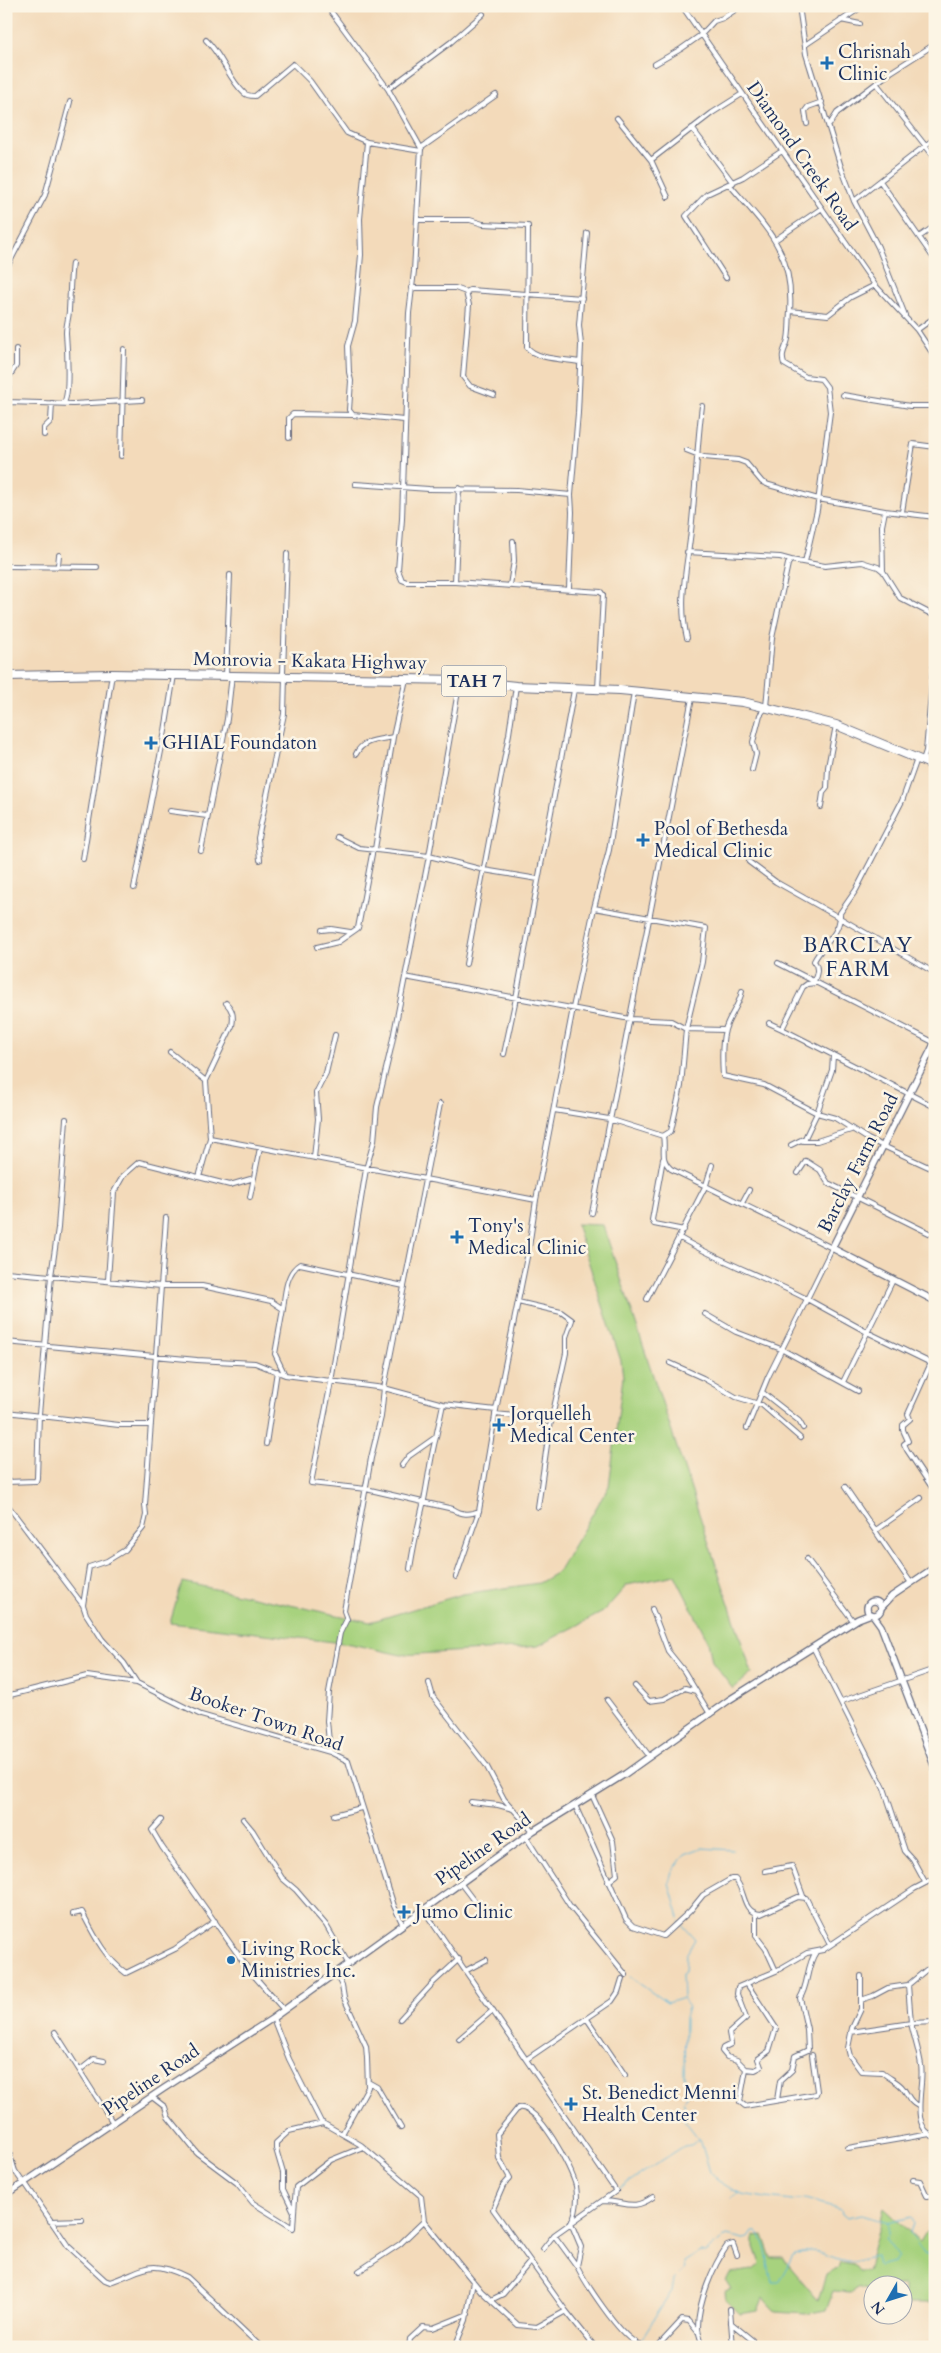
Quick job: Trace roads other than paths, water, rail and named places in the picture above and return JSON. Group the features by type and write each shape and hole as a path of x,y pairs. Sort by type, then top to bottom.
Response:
{"highway":[{"name":"Monrovia - Kakata Highway","path":"6,676 112,674 407,678 460,680 574,690 598,689 692,697 743,702 836,725 928,764"}],"street":[{"path":"327,6 388,89 421,150 404,420 400,576 407,582 455,582 570,588 602,593 598,689"},
{"path":"615,6 625,6"},
{"name":"Diamond Creek Road","path":"682,6 875,285 916,330 935,357"},
{"path":"655,64 701,35 714,22 741,6"},
{"path":"799,6 805,45 854,201 878,247 905,317"},
{"path":"805,45 863,6"},
{"path":"388,89 451,42 483,14"},
{"path":"841,20 860,24"},
{"path":"206,40 222,59 243,92 250,96 255,96 293,64 310,81 347,133 367,142 421,150 496,95"},
{"path":"830,125 838,113 903,63 935,44"},
{"path":"877,84 926,144 935,158"},
{"path":"651,160 692,128 742,94"},
{"path":"6,269 45,195 70,102"},
{"path":"807,124 805,111 808,107 822,102"},
{"path":"617,118 651,160 668,196"},
{"path":"692,128 731,184 775,240 786,264 790,311 787,342 783,348 782,356 784,364 806,377 821,379 827,387 830,412 818,499 805,562"},
{"path":"854,201 935,138"},
{"path":"353,415 349,410 348,402 351,380 348,346 355,321 356,291 361,255 360,219 367,142"},
{"path":"726,278 686,216 708,194 731,184 782,151"},
{"path":"880,181 935,260"},
{"path":"775,240 822,208"},
{"path":"417,220 470,220 482,224 528,226 526,337 530,351 538,355 580,362"},
{"path":"919,237 935,226"},
{"path":"570,588 571,495 580,362 579,325 587,233"},
{"path":"64,402 67,398 68,388 66,370 68,345 66,332 72,263"},
{"path":"790,311 828,315 851,297 875,285"},
{"path":"411,288 455,288 466,292 470,290 582,298"},
{"path":"466,292 470,305 463,378 470,386 494,394"},
{"path":"916,330 935,317"},
{"path":"6,452 9,377 16,366 16,349"},
{"path":"120,456 124,349"},
{"path":"843,395 910,406 935,406"},
{"path":"8,402 64,402 73,404 142,400"},
{"path":"44,435 44,428 50,421 52,403"},
{"path":"687,638 682,607 702,406"},
{"path":"289,438 290,418 293,414 353,415 404,420"},
{"path":"902,512 913,444 935,447"},
{"path":"686,450 698,455 738,460 746,463 762,482 769,486 818,499 885,511 935,517"},
{"path":"355,484 571,495"},
{"path":"455,582 459,488"},
{"path":"885,511 882,526 883,571 900,598 935,616"},
{"path":"510,585 514,561 513,541"},
{"path":"688,552 772,557 825,566 862,562 883,571"},
{"path":"260,860 258,838 284,714 285,676 283,673 287,554"},
{"path":"58,565 59,555"},
{"path":"752,770 756,754 753,742 760,715 766,707 772,638 788,564 791,560"},
{"path":"6,566 58,565 97,567"},
{"path":"201,851 227,719 230,575"},
{"path":"815,982 818,965 814,961 823,946 836,932 840,913 856,890 902,801 928,764 926,751 935,648"},
{"path":"83,859 112,674"},
{"path":"134,888 174,675"},
{"path":"317,947 338,942 358,928 361,920 362,897 374,849 393,737 407,678"},
{"path":"460,680 405,977 377,1107 374,1141 366,1170 331,1382 311,1483 366,1489 453,1509 460,1514 473,1514 479,1511"},
{"path":"466,964 509,734 516,686"},
{"path":"504,1054 574,690"},
{"path":"456,1577 479,1511 495,1412 518,1302 573,1008 594,908 609,850 634,692"},
{"path":"592,1213 692,697"},
{"path":"821,807 823,793 827,788 828,767 836,725"},
{"path":"356,754 359,747 370,741 393,737"},
{"path":"170,811 207,816"},
{"path":"337,837 359,848 428,856 484,870 538,880"},
{"path":"749,862 776,882 935,973"},
{"path":"554,1110 609,1119 663,1136 671,1131 682,1086 686,1029 702,962 706,928 594,908"},
{"path":"322,930 331,929 350,933"},
{"path":"778,963 935,1043"},
{"path":"405,977 630,1018 671,1021 686,1029 724,1030"},
{"path":"782,1029 803,987 815,982"},
{"path":"742,991 740,1003 724,1030 721,1057 723,1076 764,1085 817,1113 835,1118 883,1146 935,1170"},
{"path":"199,1177 210,1138 206,1082 232,1026 234,1017 231,1008 226,1003"},
{"path":"769,1023 935,1107"},
{"path":"314,1158 318,1119 316,1093 326,1073 335,1035"},
{"name":"Barclay Farm Road","path":"935,1043 832,1248 935,1301"},
{"path":"170,1052 206,1082"},
{"path":"802,1140 817,1113 832,1070 832,1056"},
{"path":"330,1752 327,1721 329,1692 340,1633 347,1619 344,1611 381,1417 384,1388 440,1104"},
{"path":"6,1482 36,1481 38,1414 51,1276 58,1228 66,1119"},
{"path":"791,1145 802,1140 817,1141 854,1130"},
{"path":"663,1136 663,1159 652,1220 654,1224 684,1230"},
{"path":"210,1138 366,1170 536,1200"},
{"path":"250,1197 260,1148"},
{"path":"663,1159 671,1169 832,1248 781,1349 747,1428"},
{"path":"798,1173 806,1161 820,1170 828,1183 935,1236"},
{"path":"108,1280 114,1192 123,1176 140,1162 230,1185 254,1178"},
{"path":"646,1299 684,1230 706,1185 712,1165"},
{"path":"742,1203 749,1190"},
{"path":"83,1605 89,1567 116,1556 125,1550 143,1528 146,1516 145,1505 166,1218"},
{"path":"680,1238 709,1255 754,1273 933,1364"},
{"path":"286,1375 275,1354 288,1280 296,1266 300,1264 313,1265 404,1286"},
{"path":"6,1272 161,1286 202,1286 271,1301 283,1309"},
{"path":"843,1382 893,1280"},
{"path":"518,1302 561,1312 572,1320 566,1337 566,1353 549,1431 538,1507"},
{"path":"705,1314 736,1332 781,1349 858,1391"},
{"path":"6,1342 197,1360 255,1362 286,1375 384,1388 443,1404 543,1419 554,1414"},
{"path":"935,1354 933,1364 908,1414 910,1419 903,1425 908,1441 904,1444 935,1492"},
{"path":"670,1363 707,1380 736,1397 757,1404 773,1413 789,1430 800,1438"},
{"path":"266,1444 276,1371"},
{"path":"762,1392 794,1416 803,1428"},
{"path":"410,1569 414,1538 423,1503 428,1468 443,1404"},
{"path":"6,1412 38,1414 119,1425 151,1425"},
{"path":"536,1418 549,1431"},
{"path":"402,1465 409,1456 436,1436"},
{"path":"845,1487 911,1583"},
{"path":"876,1530 920,1498"},
{"path":"6,1503 83,1605 95,1629 124,1663 137,1684"},
{"path":"808,1559 856,1620"},
{"path":"872,1615 877,1615 892,1596 935,1567"},
{"path":"892,1596 870,1602 867,1608 881,1626 935,1768"},
{"path":"876,1601 881,1609 881,1626"},
{"name":"Pipeline Road","path":"856,1620 867,1608"},
{"path":"652,1609 668,1651 684,1671 710,1714"},
{"name":"Pipeline Road","path":"6,2195 152,2096 273,2018 402,1923 461,1884 533,1831 650,1757 710,1714 813,1647 856,1620 872,1615"},
{"path":"813,1647 842,1701 884,1788 905,1851 913,1860 925,1882"},
{"path":"842,1701 935,1669"},
{"name":"Booker Town Road","path":"6,1696 87,1676 137,1684 202,1715 330,1752 348,1761 361,1808 392,1901 402,1923"},
{"path":"429,1684 433,1697 486,1765 504,1799 533,1831"},
{"path":"635,1686 649,1701 664,1699 685,1688 696,1690"},
{"path":"607,1700 650,1757"},
{"path":"592,1795 613,1840 617,1875 608,1882"},
{"path":"471,1802 513,1809"},
{"path":"575,1805 608,1882 626,1919 633,1926 663,1936 683,1918 703,1895 731,1879 737,1880 747,1907 756,1914 761,1914 803,1896"},
{"path":"334,1815 361,1808"},
{"path":"243,1819 254,1831 282,1878 296,1890 326,1925 348,1963"},
{"path":"161,1820 152,1830 175,1868 250,1970 284,2010"},
{"path":"526,1836 570,1906 626,1975"},
{"path":"765,1871 792,1866 803,1896 808,1900 830,1946"},
{"path":"747,1984 776,2028 769,2051 758,2059 761,2068 755,2070 746,2069 737,2060 727,2057 722,2051 723,2048 731,2044 729,2033 746,2018 736,1990 738,1987 776,1971 797,1957 830,1946 925,1882 935,1878"},
{"path":"461,1884 477,1905"},
{"path":"423,1909 467,1970 616,2191 554,2235 543,2249"},
{"path":"73,1914 82,1912 103,1950 115,1965 126,1973 175,1949 215,1921"},
{"path":"756,1914 756,1936 766,1949 776,1971"},
{"path":"777,2100 780,2081 792,2070 795,2056 808,2050 807,2029 800,1998 804,1993 810,1965 816,1952"},
{"path":"400,2019 434,1982 459,1959"},
{"path":"467,1970 486,1960"},
{"path":"861,2000 888,1988 908,1985 926,1970 935,1966"},
{"path":"335,1972 342,1986 344,1998 366,2046 368,2082 368,2087 342,2134"},
{"path":"861,1976 860,2015 855,2020 851,2032 848,2048 850,2056 860,2070 882,2072 891,2080 899,2083 910,2101 918,2106"},
{"path":"527,2059 616,1997 622,1979"},
{"path":"908,1985 911,2024 922,2066 918,2106 923,2124 930,2134 935,2137"},
{"path":"459,2039 493,2010"},
{"path":"273,2018 288,2059 323,2123 362,2147 422,2196 424,2221 491,2300 518,2325 537,2327 566,2311"},
{"path":"587,2019 625,2074"},
{"path":"851,2032 935,2022"},
{"path":"55,2032 114,2123"},
{"path":"746,2069 740,2102 742,2105 816,2094 812,2055"},
{"path":"80,2070 94,2059 104,2061"},
{"path":"368,2082 377,2086 401,2128"},
{"path":"152,2096 165,2107 168,2117 190,2146 214,2168 237,2183 253,2203 293,2228 296,2186 331,2160 362,2147"},
{"path":"577,2266 581,2247 571,2223 577,2211 577,2193 572,2173 548,2131 526,2108 518,2108 497,2134 498,2155 510,2178 493,2209 566,2311 595,2347"},
{"path":"315,2124 318,2116"},
{"path":"294,2212 282,2189 282,2173 276,2143 289,2131 323,2123"},
{"path":"848,2148 930,2134"},
{"path":"6,2144 16,2171 68,2246 105,2280 110,2282 151,2266 177,2272 187,2277 261,2347"},
{"path":"913,2180 920,2181 927,2196 935,2195"},
{"path":"602,2201 615,2201 632,2206 641,2205 653,2197"},
{"path":"50,2221 82,2220"},
{"path":"359,2271 400,2244 424,2221"},
{"path":"554,2235 623,2334 639,2345"},
{"path":"702,2347 698,2333 699,2318 710,2277 727,2246 733,2244 737,2255"},
{"path":"491,2300 503,2294 530,2262"},
{"path":"457,2342 468,2314 473,2281"},
{"path":"730,2310 733,2347"},
{"path":"409,2347 410,2339 423,2327 433,2328 468,2314"},
{"path":"656,2347 682,2320 689,2321 698,2333"},
{"path":"731,2323 752,2340"}],"waterway":[{"path":"679,1918 669,1883 672,1872 685,1854 701,1848 733,1850"},
{"path":"680,1922 695,1939 686,1955 685,1972 682,1974 683,1998 688,2007 685,2018 684,2075 687,2097 683,2101 685,2121 699,2139"},
{"path":"630,1977 667,2003 683,1998"},
{"path":"618,2189 684,2146 691,2145 700,2139 710,2172 717,2180 733,2190 742,2194 766,2198 792,2201 805,2199 841,2209 842,2214 847,2218 862,2215 888,2223 911,2217 913,2223 910,2233 924,2254 935,2258"},
{"path":"732,2197 738,2193"},
{"path":"636,2347 672,2291 674,2280 685,2269 684,2262 700,2252 705,2253 727,2235 743,2239 749,2238 753,2232 758,2232 766,2250 772,2283 778,2283 793,2256 808,2251 820,2252 846,2261 876,2257 878,2266 894,2262 898,2256 885,2239 888,2235 888,2223"}],"place":[{"name":"Chrisnah Clinic","path":"827,63"},
{"name":"GHIAL Foundaton","path":"151,743"},
{"name":"Pool of Bethesda Medical Clinic","path":"643,840"},
{"name":"Tony's Medical Clinic","path":"457,1237"},
{"name":"Jorquelleh Medical Center","path":"499,1425"},
{"name":"Jumo Clinic","path":"404,1912"},
{"name":"Living Rock Ministries Inc.","path":"231,1960"},
{"name":"St. Benedict Menni Health Center","path":"571,2104"}],"district":[{"name":"BARCLAY FARM","path":"858,957"}]}
